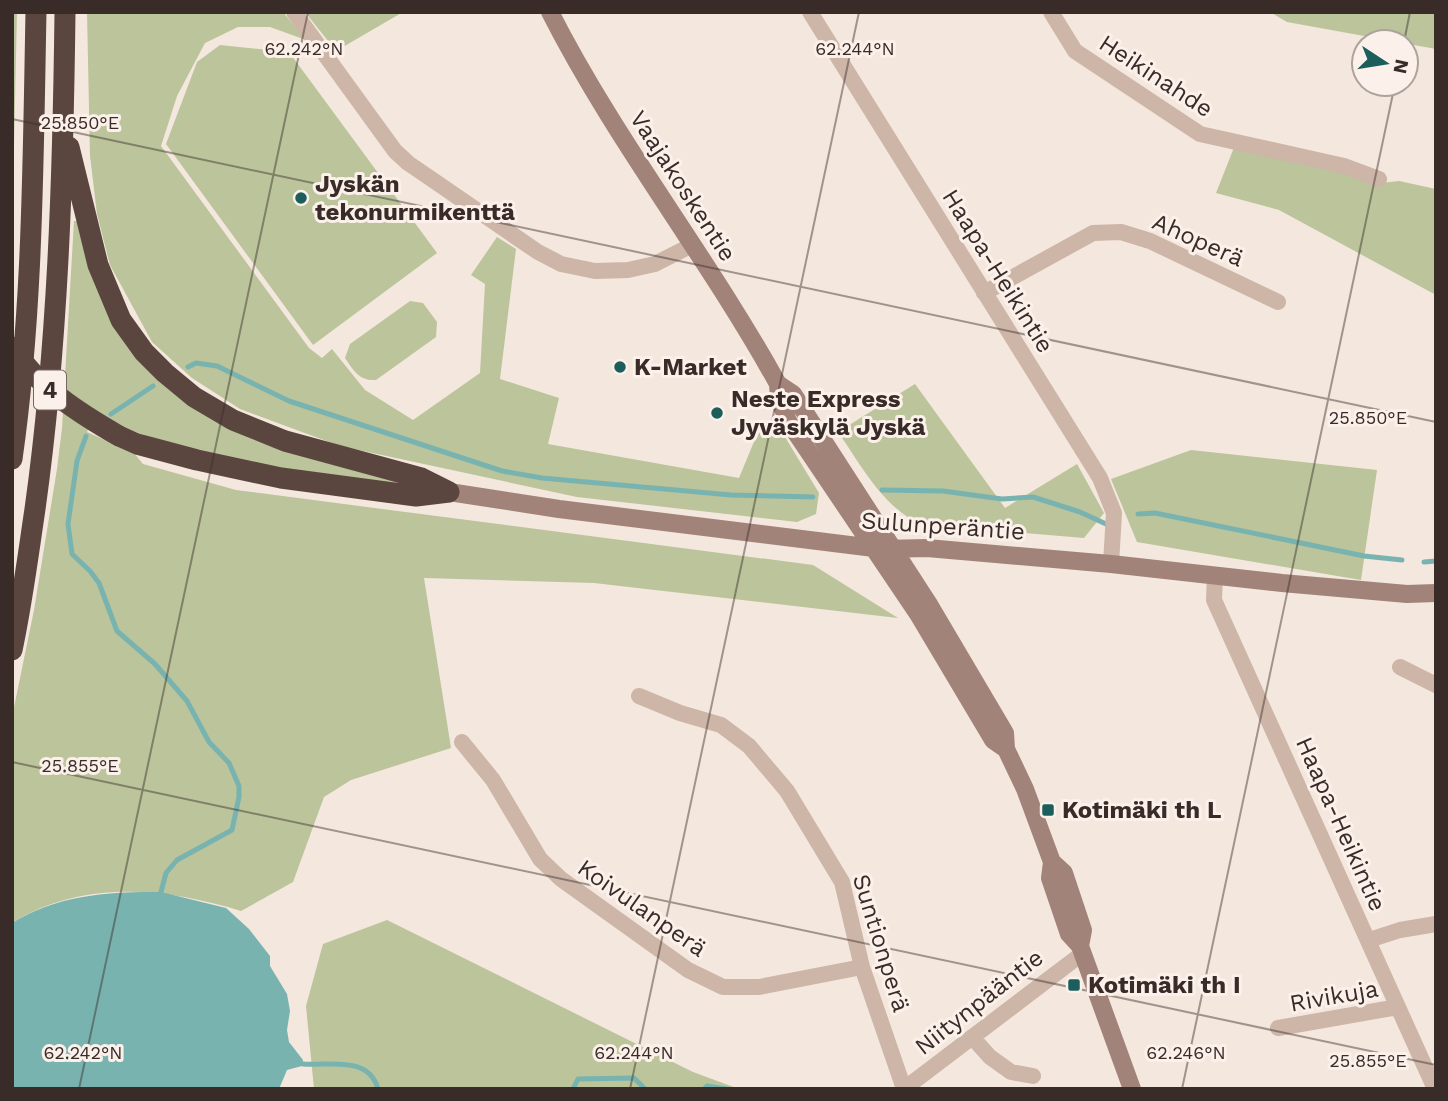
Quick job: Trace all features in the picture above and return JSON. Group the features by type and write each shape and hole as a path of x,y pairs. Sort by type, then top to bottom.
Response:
{"highway":[{"name":"4","path":"12,458 18,414 32,225 36,12"},
{"name":"4","path":"12,650 21,608 47,422 56,318 64,128 65,12"},
{"path":"64,128 102,276 121,320 165,373 194,397 233,420 285,441 421,478 449,492"},
{"path":"12,347 43,384 85,416 137,444 281,478 416,496 449,492"}],"main road":[{"name":"Vaajakoskentie","path":"550,12 603,108 692,244 778,384 793,394 930,606 1005,733 1006,749 1025,789 1052,862 1050,878 1069,934 1082,949 1132,1089"},
{"name":"Vaajakoskentie","path":"778,384 779,400 788,421 918,614 993,740 1006,749"},
{"name":"Sulunperäntie","path":"449,492 559,509 873,547 927,548 1111,564 1378,592 1436,593"}],"street":[{"path":"294,12 401,157 428,179 538,252 561,264 596,271 628,270 655,264 692,244"},
{"name":"Haapa-Heikintie","path":"810,12 1100,478 1114,513 1111,564"},
{"name":"Heikinahde","path":"1051,12 1075,51 1199,134 1344,166 1379,179"},
{"name":"Ahoperä","path":"984,293 1093,233 1121,232 1150,241 1278,302"},
{"name":"Haapa-Heikintie","path":"1214,575 1214,600 1435,1089"},
{"path":"1400,667 1436,685"},
{"name":"Suntionperä","path":"639,696 680,713 720,725 749,746 787,791 842,882 862,967 904,1089"},
{"name":"Koivulanperä","path":"462,741 493,780 540,859 561,879 688,970 723,987 759,987 862,967"},
{"path":"1369,940 1401,930 1436,924"},
{"name":"Niitynpääntie","path":"904,1089 1082,949"},
{"name":"Rivikuja","path":"1278,1028 1398,1007"},
{"path":"972,1037 990,1057 1011,1072 1033,1076"}],"green space":[{"path":"12,12 17,12 12,235"},
{"path":"87,12 283,12 306,40 270,27 238,27 205,43 177,96 161,146 309,348 322,358 332,349 365,390 413,420 480,373 485,284 471,275 497,237 516,249 500,379 559,398 548,444 739,478 758,432 785,437 819,493 816,514 797,522 577,497 340,446 240,409 192,378 152,342 110,265 97,214 90,156"},
{"path":"305,12 403,12 336,51"},
{"path":"1270,12 1436,12 1436,49 1420,46 1420,28 1350,28 1350,33 1287,22"},
{"name":"Jyskän tekonurmikenttä","path":"220,45 289,52 437,253 313,345 166,144 197,62"},
{"path":"1235,145 1381,183 1399,181 1436,189 1436,295 1279,210 1216,193"},
{"path":"74,221 77,221 160,380 425,489 298,472 214,456 133,431 94,414 87,432 134,453 143,464 236,490 813,565 898,618 594,583 424,578 451,748 351,780 324,797 293,882 241,911 183,897 125,892 67,899 12,923 12,717 34,610 57,469 62,428"},
{"path":"410,301 423,303 437,322 436,337 376,380 361,377 345,358 350,344"},
{"path":"915,384 1005,508 1077,464 1104,513 1084,538 920,524 907,516 894,507 873,484 838,432"},
{"path":"1191,450 1377,470 1361,580 1137,542 1111,479"},
{"path":"387,920 693,1072 739,1089 314,1089 306,1006 323,944"}],"water":[{"path":"161,892 226,908 249,929 270,956 270,966 287,994 290,1011 287,1030 289,1042 303,1060 302,1066 287,1070 279,1089 12,1089 12,923 43,908 75,898"}],"waterway":[{"path":"188,367 196,363 217,366 289,401 502,471 542,478 731,495 813,497"},
{"path":"111,414 153,386"},
{"path":"86,436 77,461 68,524 72,554 99,583 117,631 155,664 187,701 209,742 229,763 239,786 232,830 177,860 166,873 161,892"},
{"path":"882,490 943,491 1002,499 1033,497 1080,512 1106,524"},
{"path":"1138,514 1155,513 1364,556 1402,560"},
{"path":"1424,562 1436,561"},
{"path":"303,1064 346,1064 357,1067 373,1078 378,1089"},
{"path":"573,1089 578,1079 634,1078 645,1089"},
{"path":"704,1089 707,1086 726,1089"}],"place":[{"name":"Jyskän tekonurmikenttä","path":"301,198"},
{"name":"K-Market","path":"620,367"},
{"name":"Neste Express Jyväskylä Jyskä","path":"717,413"},
{"name":"Kotimäki th L","path":"1048,810"},
{"name":"Kotimäki th I","path":"1074,985"}]}
